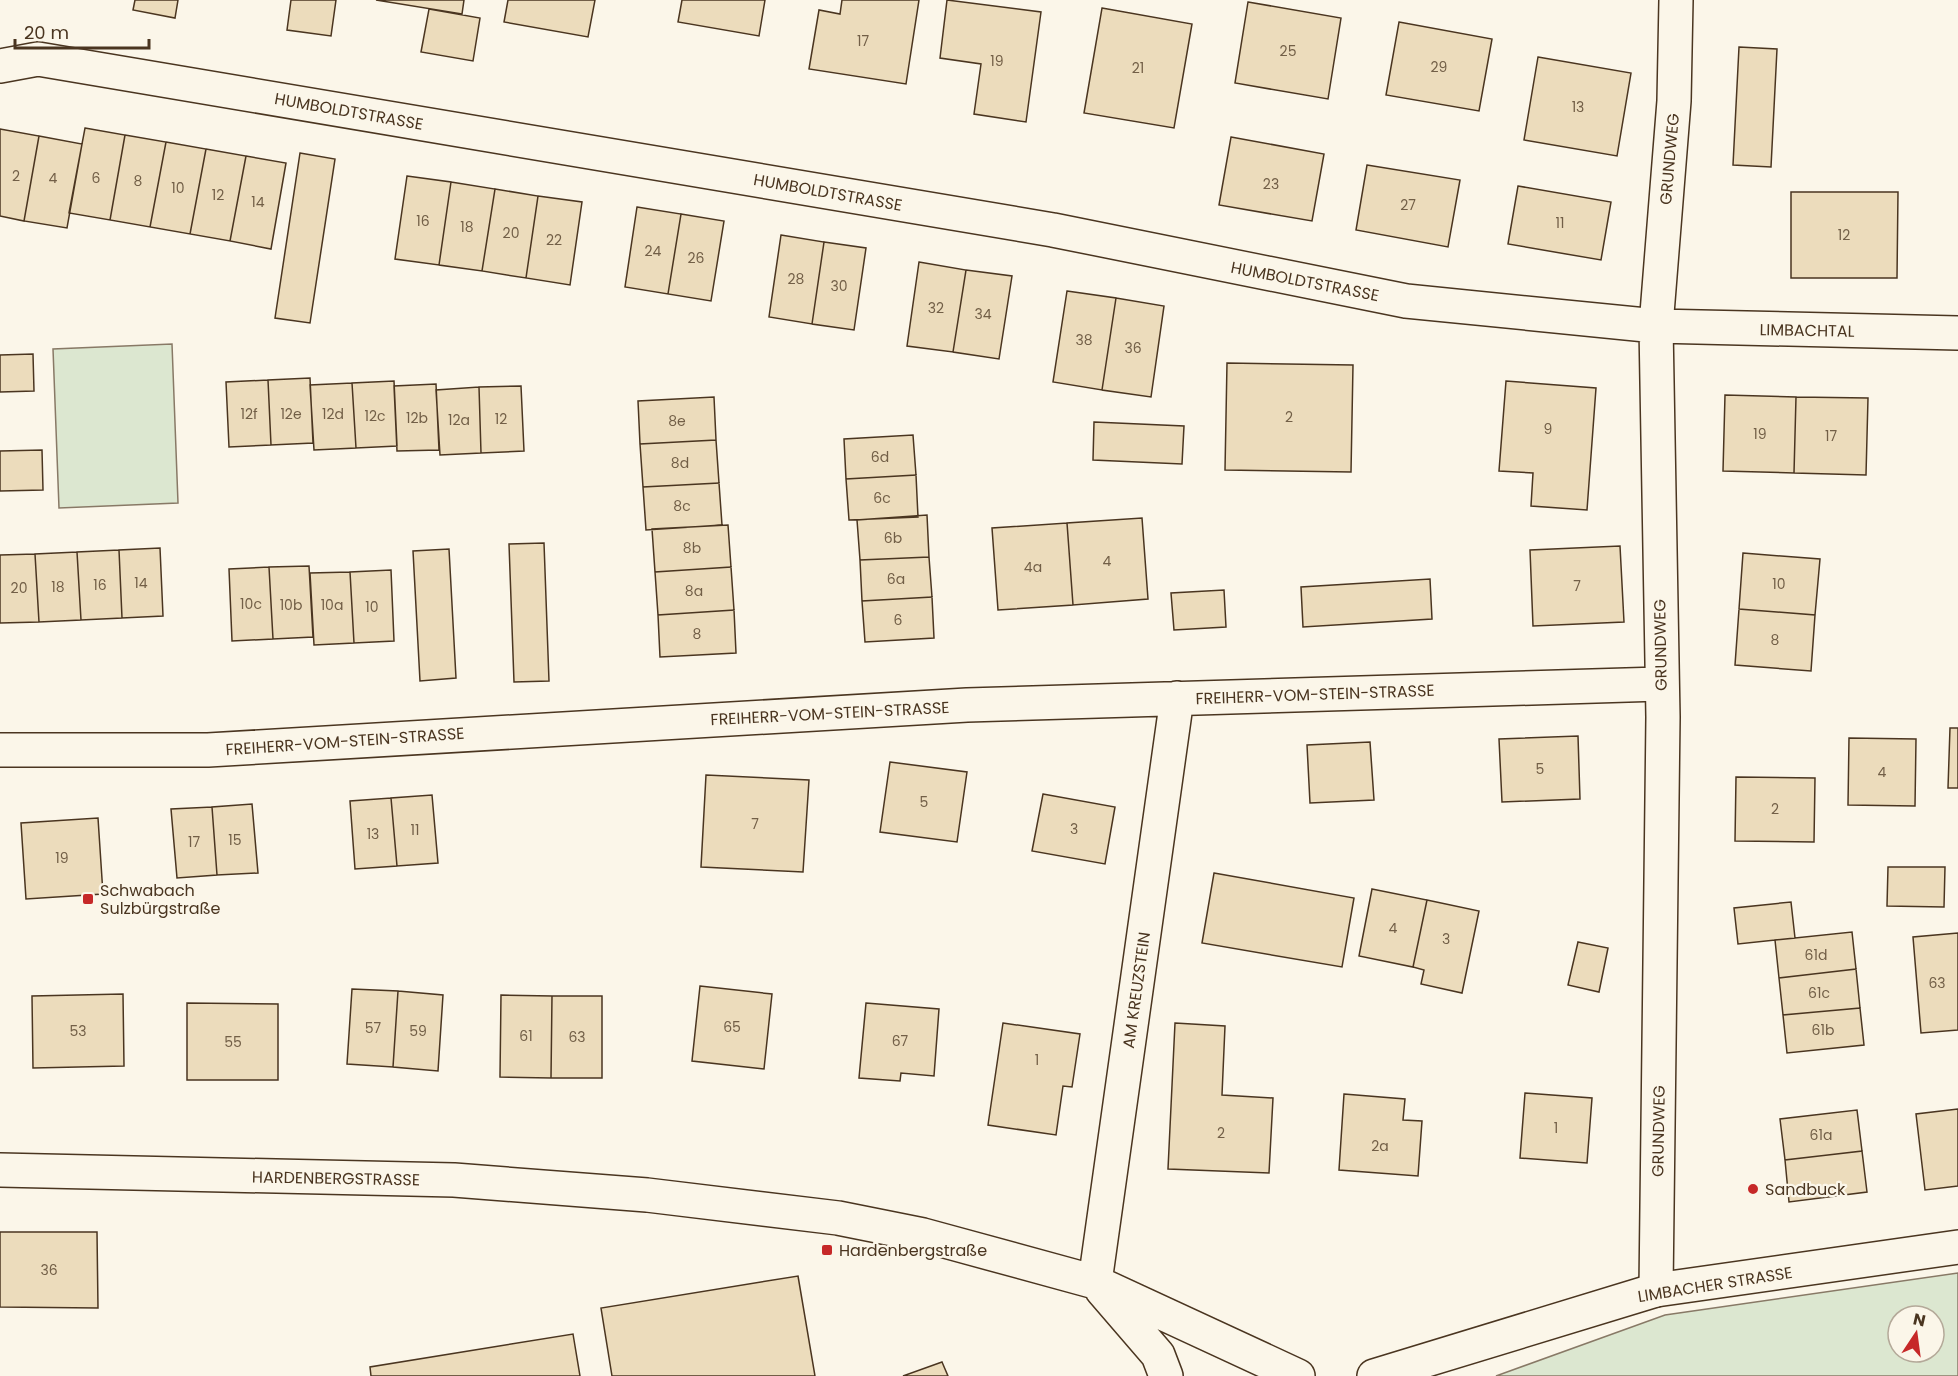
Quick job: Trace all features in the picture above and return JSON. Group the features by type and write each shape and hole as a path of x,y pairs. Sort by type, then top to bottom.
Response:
{"street":[{"name":"GRUNDWEG","path":"1656,1290 1663,717 1660,684 1656,326 1674,101 1676,0"},
{"name":"HUMBOLDTSTRASSE","path":"0,66 38,59 50,61 1053,230 1406,301 1656,326"},
{"name":"LIMBACHTAL","path":"1656,326 1958,333"},
{"name":"FREIHERR-VOM-STEIN-STRASSE","path":"0,750 208,750 943,706 1660,684"},
{"name":"AM KREUZSTEIN","path":"1095,1282 1177,698"},
{"name":"HARDENBERGSTRASSE","path":"0,1170 454,1180 646,1195 848,1220 923,1235 1095,1282 1299,1376"},
{"name":"LIMBACHER STRASSE","path":"1374,1376 1656,1290 1958,1247"},
{"path":"1095,1282 1158,1355 1166,1376"}],"green space":[{"path":"172,344 178,503 59,508 53,349"},
{"path":"1958,1273 1958,1376 1496,1376 1665,1315"}],"building":[{"path":"135,0 178,0 175,18 133,10"},
{"path":"291,0 336,0 331,36 287,30"},
{"path":"376,0 464,0 462,14"},
{"path":"508,0 595,0 588,37 504,22"},
{"path":"682,0 765,0 759,36 678,22"},
{"path":"842,0 919,0 906,84 809,69 819,10 840,14"},
{"path":"947,0 1041,12 1026,122 974,114 981,64 940,58"},
{"path":"1248,2 1341,18 1328,99 1235,83"},
{"path":"1102,8 1192,24 1174,128 1084,113"},
{"path":"429,9 480,18 473,61 421,52"},
{"path":"1399,22 1492,39 1479,111 1386,95"},
{"path":"1739,47 1777,49 1771,167 1733,165"},
{"path":"1538,57 1631,73 1617,156 1524,140"},
{"path":"85,128 125,135 110,220 69,213"},
{"path":"0,129 39,136 24,221 0,216"},
{"path":"125,135 166,142 150,227 110,220"},
{"path":"39,136 82,144 67,228 24,221"},
{"path":"1231,137 1324,154 1312,221 1219,205"},
{"path":"166,142 206,149 190,234 150,227"},
{"path":"206,149 246,156 230,241 190,234"},
{"path":"300,153 335,159 310,323 275,318"},
{"path":"246,156 286,163 271,249 230,241"},
{"path":"1367,165 1460,180 1448,247 1356,230"},
{"path":"407,176 451,182 439,265 395,259"},
{"path":"451,182 495,189 482,271 439,265"},
{"path":"1518,186 1611,202 1601,260 1508,244"},
{"path":"495,189 538,196 526,278 482,271"},
{"path":"1791,192 1898,192 1897,278 1791,278"},
{"path":"538,196 582,202 570,285 526,278"},
{"path":"637,207 681,214 668,294 625,287"},
{"path":"681,214 724,221 711,301 668,294"},
{"path":"781,235 824,242 812,324 769,317"},
{"path":"824,242 866,248 854,330 812,324"},
{"path":"919,262 966,270 953,352 907,346"},
{"path":"966,270 1012,276 999,359 953,352"},
{"path":"1067,291 1116,298 1102,390 1053,382"},
{"path":"1116,298 1164,306 1151,397 1102,390"},
{"path":"33,354 34,391 0,392 0,355"},
{"path":"1227,363 1353,365 1351,472 1225,470"},
{"path":"310,378 313,443 271,445 268,380"},
{"path":"268,380 271,445 229,447 226,382"},
{"path":"394,381 397,446 356,448 352,383"},
{"path":"1506,381 1596,388 1587,510 1531,506 1533,473 1499,471"},
{"path":"352,383 356,448 314,450 310,385"},
{"path":"436,384 439,450 397,451 394,386"},
{"path":"521,386 524,451 481,453 479,387"},
{"path":"479,387 481,453 440,455 436,390"},
{"path":"1725,395 1796,397 1794,473 1723,471"},
{"path":"714,397 716,440 640,444 638,401"},
{"path":"1796,397 1868,398 1866,475 1794,473"},
{"path":"1094,422 1184,426 1182,464 1093,460"},
{"path":"913,435 916,475 846,479 844,439"},
{"path":"716,440 719,483 643,487 640,444"},
{"path":"42,450 43,490 0,491 0,451"},
{"path":"916,475 918,517 849,520 846,479"},
{"path":"719,483 722,525 646,530 643,487"},
{"path":"927,515 929,557 860,560 857,520"},
{"path":"1142,518 1148,599 1073,605 1067,523"},
{"path":"1067,523 1073,605 998,610 992,528"},
{"path":"728,525 731,567 655,572 652,529"},
{"path":"544,543 549,681 514,682 509,544"},
{"path":"1620,546 1624,622 1533,626 1530,550"},
{"path":"160,548 163,616 122,618 119,550"},
{"path":"449,549 456,678 420,681 413,551"},
{"path":"119,550 122,618 81,620 77,552"},
{"path":"77,552 81,620 39,622 35,554"},
{"path":"1743,553 1820,559 1815,615 1739,609"},
{"path":"35,554 39,622 0,623 0,555"},
{"path":"929,557 932,597 862,601 860,560"},
{"path":"309,566 313,637 273,639 269,567"},
{"path":"269,567 273,639 232,641 229,569"},
{"path":"731,567 734,610 658,615 655,572"},
{"path":"391,570 394,641 354,643 350,572"},
{"path":"350,572 354,643 314,645 310,573"},
{"path":"1430,579 1432,619 1303,627 1301,587"},
{"path":"1224,590 1226,627 1174,630 1171,593"},
{"path":"932,597 934,638 865,642 862,601"},
{"path":"1739,609 1815,615 1811,671 1735,665"},
{"path":"734,610 736,653 660,657 658,615"},
{"path":"1950,728 1958,728 1958,788 1948,788"},
{"path":"1578,736 1580,799 1502,802 1499,739"},
{"path":"1849,738 1916,739 1915,806 1848,805"},
{"path":"1370,742 1374,800 1310,803 1307,745"},
{"path":"890,762 967,772 957,842 880,832"},
{"path":"706,775 809,780 803,872 701,867"},
{"path":"1736,777 1815,778 1814,842 1735,841"},
{"path":"1043,794 1115,807 1105,864 1032,851"},
{"path":"432,795 438,863 397,866 391,798"},
{"path":"391,798 397,866 355,869 350,801"},
{"path":"252,804 258,873 217,875 212,807"},
{"path":"212,807 217,875 177,878 171,809"},
{"path":"98,818 103,894 26,899 21,823"},
{"path":"1888,867 1945,867 1944,907 1887,906"},
{"path":"1214,873 1354,898 1342,967 1202,943"},
{"path":"1372,889 1427,900 1413,967 1359,956"},
{"path":"1427,900 1479,911 1462,993 1421,984 1424,970 1413,967"},
{"path":"1791,902 1795,938 1738,944 1734,908"},
{"path":"1852,932 1856,969 1779,978 1775,940"},
{"path":"1958,933 1958,1030 1921,1033 1913,937"},
{"path":"1578,942 1608,948 1599,992 1568,985"},
{"path":"1856,969 1860,1008 1783,1015 1779,978"},
{"path":"700,986 772,994 764,1069 692,1061"},
{"path":"352,989 398,991 393,1067 347,1064"},
{"path":"398,991 443,995 438,1071 393,1067"},
{"path":"123,994 124,1066 33,1068 32,996"},
{"path":"501,995 552,996 551,1078 500,1077"},
{"path":"552,996 602,996 602,1078 551,1078"},
{"path":"187,1003 278,1004 278,1080 187,1080"},
{"path":"866,1003 939,1009 934,1076 901,1073 900,1081 859,1078"},
{"path":"1860,1008 1864,1045 1787,1053 1783,1015"},
{"path":"1003,1023 1080,1034 1072,1087 1063,1086 1056,1135 988,1125"},
{"path":"1175,1023 1225,1026 1222,1095 1273,1098 1269,1173 1168,1169"},
{"path":"1525,1093 1592,1098 1587,1163 1520,1158"},
{"path":"1344,1094 1405,1099 1403,1120 1422,1121 1418,1176 1339,1170"},
{"path":"1958,1109 1958,1186 1925,1190 1916,1114"},
{"path":"1857,1110 1862,1151 1785,1160 1780,1119"},
{"path":"1862,1151 1867,1192 1789,1202 1785,1160"},
{"path":"0,1232 97,1232 98,1308 0,1307"},
{"path":"798,1276 815,1376 612,1376 601,1308"},
{"path":"573,1334 580,1376 371,1376 370,1367"},
{"path":"942,1362 948,1376 903,1376"}],"place":[{"name":"Schwabach Sulzbürgstraße","path":"88,899"},
{"name":"Sandbuck","path":"1753,1189"},
{"name":"Hardenbergstraße","path":"827,1250"}]}
